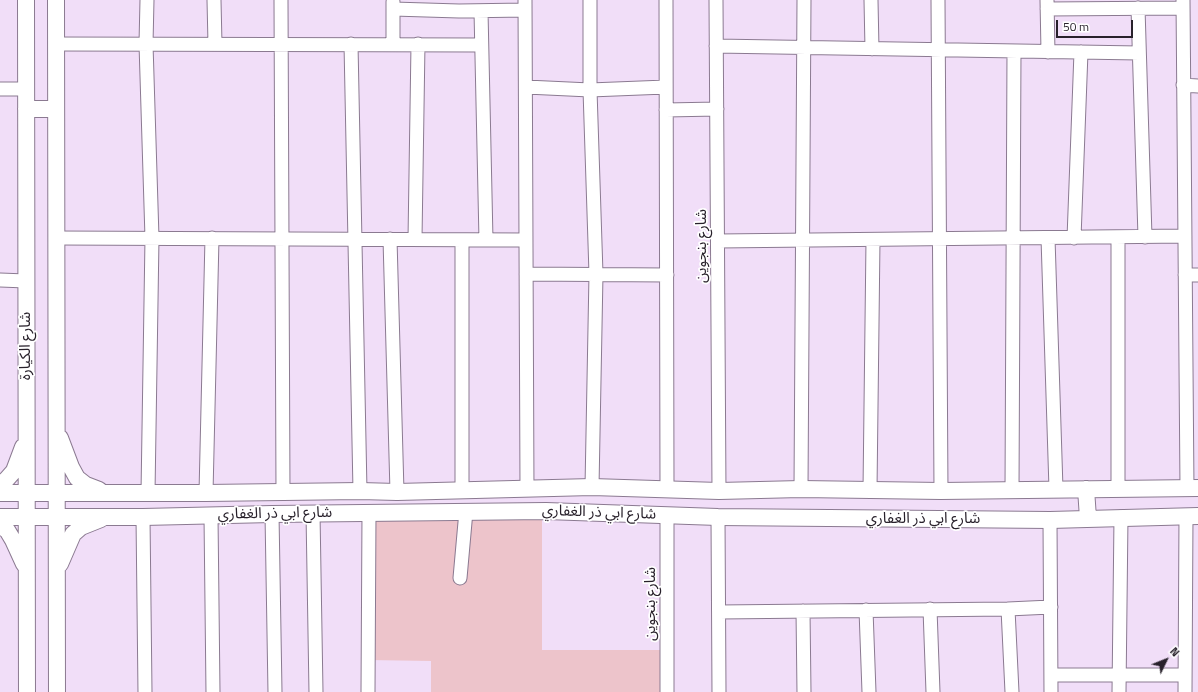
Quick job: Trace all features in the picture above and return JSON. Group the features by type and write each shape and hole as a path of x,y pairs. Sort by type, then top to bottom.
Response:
{"main road":[{"name":"شارع الكيارة","path":"26,0 27,692"},
{"name":"شارع الكيارة","path":"56,0 57,692"},
{"path":"26,109 56,109"},
{"path":"57,429 71,467 77,478 86,485 106,492"},
{"path":"0,485 14,471 20,458 26,436"},
{"name":"شارع ابي ذر الغفاري","path":"0,493 206,493 283,491 402,492 592,487 719,491 801,488 870,490 1012,490 1192,488"},
{"path":"1086,489 1088,518"},
{"path":"402,492 408,512"},
{"name":"شارع ابي ذر الغفاري","path":"0,516 144,517 466,511 546,511 718,517 1050,520 1192,516"},
{"path":"57,571 73,534 81,527 110,517"},
{"path":"0,526 7,530 13,540 27,572"}],"street":[{"path":"146,0 152,238 148,493"},
{"path":"214,0 215,44"},
{"path":"281,0 283,491"},
{"path":"590,0 590,90 596,274 592,487"},
{"path":"666,0 667,489"},
{"name":"شارع بنجوين","path":"716,0 719,491"},
{"path":"801,488 804,0"},
{"path":"871,0 872,49"},
{"path":"938,0 942,490"},
{"path":"393,44 393,4 460,6 481,11 525,5 527,489"},
{"path":"1048,52 1047,5 1120,4 1138,8 1183,4 1185,236 1191,275 1192,488"},
{"path":"1138,8 1145,237"},
{"path":"481,11 486,240"},
{"path":"56,44 481,44"},
{"path":"351,44 360,491"},
{"path":"414,239 418,44"},
{"path":"716,46 1140,53"},
{"path":"1012,490 1014,51"},
{"path":"1074,238 1081,52"},
{"path":"1184,85 1198,86"},
{"path":"526,87 590,90 666,87"},
{"path":"0,89 26,89"},
{"path":"666,110 717,109"},
{"path":"718,242 1185,236"},
{"path":"1118,237 1118,488"},
{"path":"57,238 526,240"},
{"path":"206,493 212,238"},
{"path":"1048,238 1056,489"},
{"path":"390,239 402,492"},
{"path":"462,240 462,490"},
{"path":"870,490 873,240"},
{"path":"526,274 666,275"},
{"path":"0,280 26,281"},
{"path":"460,578 466,511"},
{"path":"313,513 316,692"},
{"path":"368,513 368,692"},
{"path":"272,514 275,692"},
{"path":"211,516 213,692"},
{"name":"شارع بنجوين","path":"667,516 667,692"},
{"path":"1185,692 1192,516"},
{"path":"144,517 145,692"},
{"path":"718,517 719,692"},
{"path":"1120,692 1121,517"},
{"path":"1050,520 1051,692"},
{"path":"719,612 1051,608"},
{"path":"930,609 933,692"},
{"path":"1008,609 1012,692"},
{"path":"866,610 869,692"},
{"path":"803,611 804,692"},
{"path":"1051,675 1185,675"}],"shaded area":[{"path":"367,517 542,517 542,650 667,650 667,692 431,692 431,661 368,660"}]}
